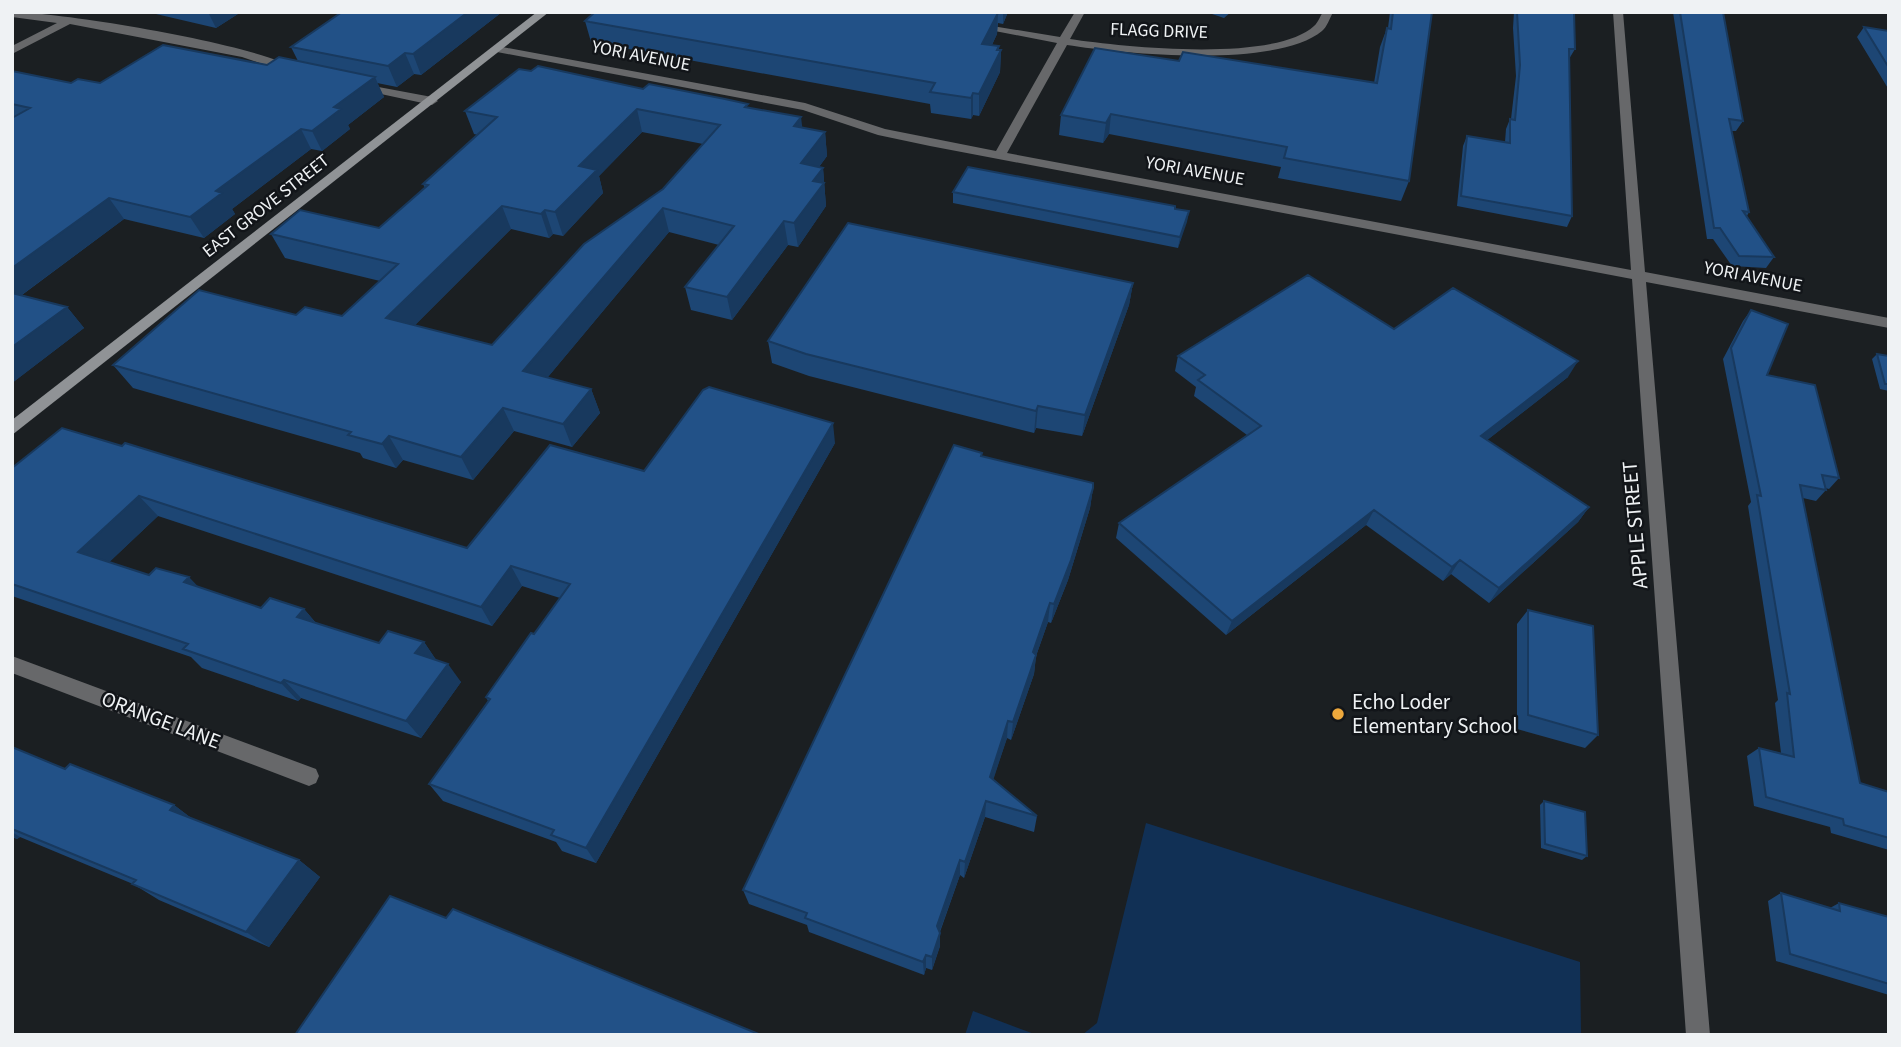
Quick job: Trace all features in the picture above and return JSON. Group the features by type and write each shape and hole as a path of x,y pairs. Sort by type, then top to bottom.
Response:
{"street":[{"path":"12,51 83,12"},
{"name":"EAST GROVE STREET","path":"12,429 544,12"},
{"path":"1000,155 1080,12"},
{"name":"FLAGG DRIVE","path":"955,23 1153,52 1270,48 1308,37 1321,27 1328,12"},
{"name":"APPLE STREET","path":"1618,12 1698,1035"},
{"path":"12,14 244,54 300,74"},
{"name":"YORI AVENUE","path":"497,49 805,107 882,132 1889,323"},
{"path":"338,82 432,101"},
{"name":"ORANGE LANE","path":"12,664 309,776"}],"shaded area":[{"path":"1146,823 1580,962 1581,1035 1082,1035 1097,1023"},
{"path":"973,1011 1037,1035 965,1035"}],"building":[{"path":"342,12 468,12 413,54 405,53 388,66 291,47"},
{"path":"595,12 993,12 998,13 982,44 999,46 997,50 1001,50 979,94 973,93 971,98 930,92 935,83 585,21"},
{"path":"1393,12 1432,12 1409,181 1284,158 1287,147 1111,114 1106,123 1061,115 1095,48 1179,61 1183,52 1377,83 1387,28 1391,29"},
{"path":"1517,12 1574,12 1575,49 1569,49 1572,216 1461,196 1467,136 1510,143 1510,119 1515,120 1520,65"},
{"path":"1680,12 1723,12 1743,121 1729,119 1749,212 1743,211 1774,257 1739,256 1720,228 1714,228"},
{"path":"1864,27 1889,31 1889,68"},
{"path":"163,45 267,65 279,57 375,77 334,107 341,109 312,131 301,129 216,191 222,193 190,217 109,198 12,268 12,118 30,108 12,104 12,71 71,83 78,79 100,83"},
{"path":"538,66 643,89 649,84 748,104 745,107 801,117 794,126 825,132 801,163 823,168 813,181 824,183 794,223 784,221 727,297 685,287 734,226 663,208 523,371 591,389 563,424 503,408 461,457 389,436 382,444 348,435 351,432 113,365 199,290 296,315 305,307 342,316 398,264 271,234 300,210 379,228 428,185 423,184 497,117 465,111 519,69 531,71","holes":["637,109 720,125 663,189 584,244 492,345 386,318 502,206 541,214 545,210 555,212 597,170 579,166"]},
{"path":"968,167 1175,206 1175,209 1189,211 1180,237 953,192"},
{"path":"848,223 1133,283 1085,415 1038,406 1036,411 806,354 768,341"},
{"path":"1308,275 1394,329 1453,288 1578,361 1481,436 1589,507 1499,588 1460,560 1452,567 1374,510 1232,621 1119,523 1261,426 1198,380 1205,375 1178,356"},
{"path":"12,293 67,307 12,347"},
{"path":"1751,310 1788,324 1767,375 1815,385 1839,478 1822,475 1826,490 1800,485 1860,783 1889,792 1889,838 1844,825 1843,819 1766,797 1759,748 1794,757 1787,693 1790,694 1757,495 1761,496 1731,348"},
{"path":"1877,354 1889,356 1889,384 1885,384"},
{"path":"709,387 833,423 586,848 551,835 554,830 429,784 490,699 486,697 531,633 534,634 570,584 511,566 481,607 139,496 78,552 149,575 156,568 189,577 184,582 261,608 270,598 304,609 297,617 379,643 388,631 424,642 415,653 448,664 406,721 284,680 281,683 183,649 188,644 12,584 12,468 62,428 122,446 125,443 467,548 550,445 644,471 703,390"},
{"path":"954,445 982,453 981,456 1093,483 1093,488 1071,560 1054,604 1050,603 1013,722 1008,721 990,777 1037,816 986,801 965,862 960,860 937,926 940,933 932,957 926,955 923,962 805,918 807,913 743,890"},
{"path":"1528,610 1593,626 1598,735 1528,715"},
{"path":"12,747 65,769 70,764 174,805 170,810 299,860 246,932 132,884 136,880 12,829"},
{"path":"1544,801 1585,812 1587,856 1545,844"},
{"path":"1781,893 1840,911 1839,903 1889,917 1889,984 1790,954"},
{"path":"390,896 446,918 453,909 761,1035 295,1035"}],"place":[{"name":"Echo Loder Elementary School","path":"1338,714"}]}
